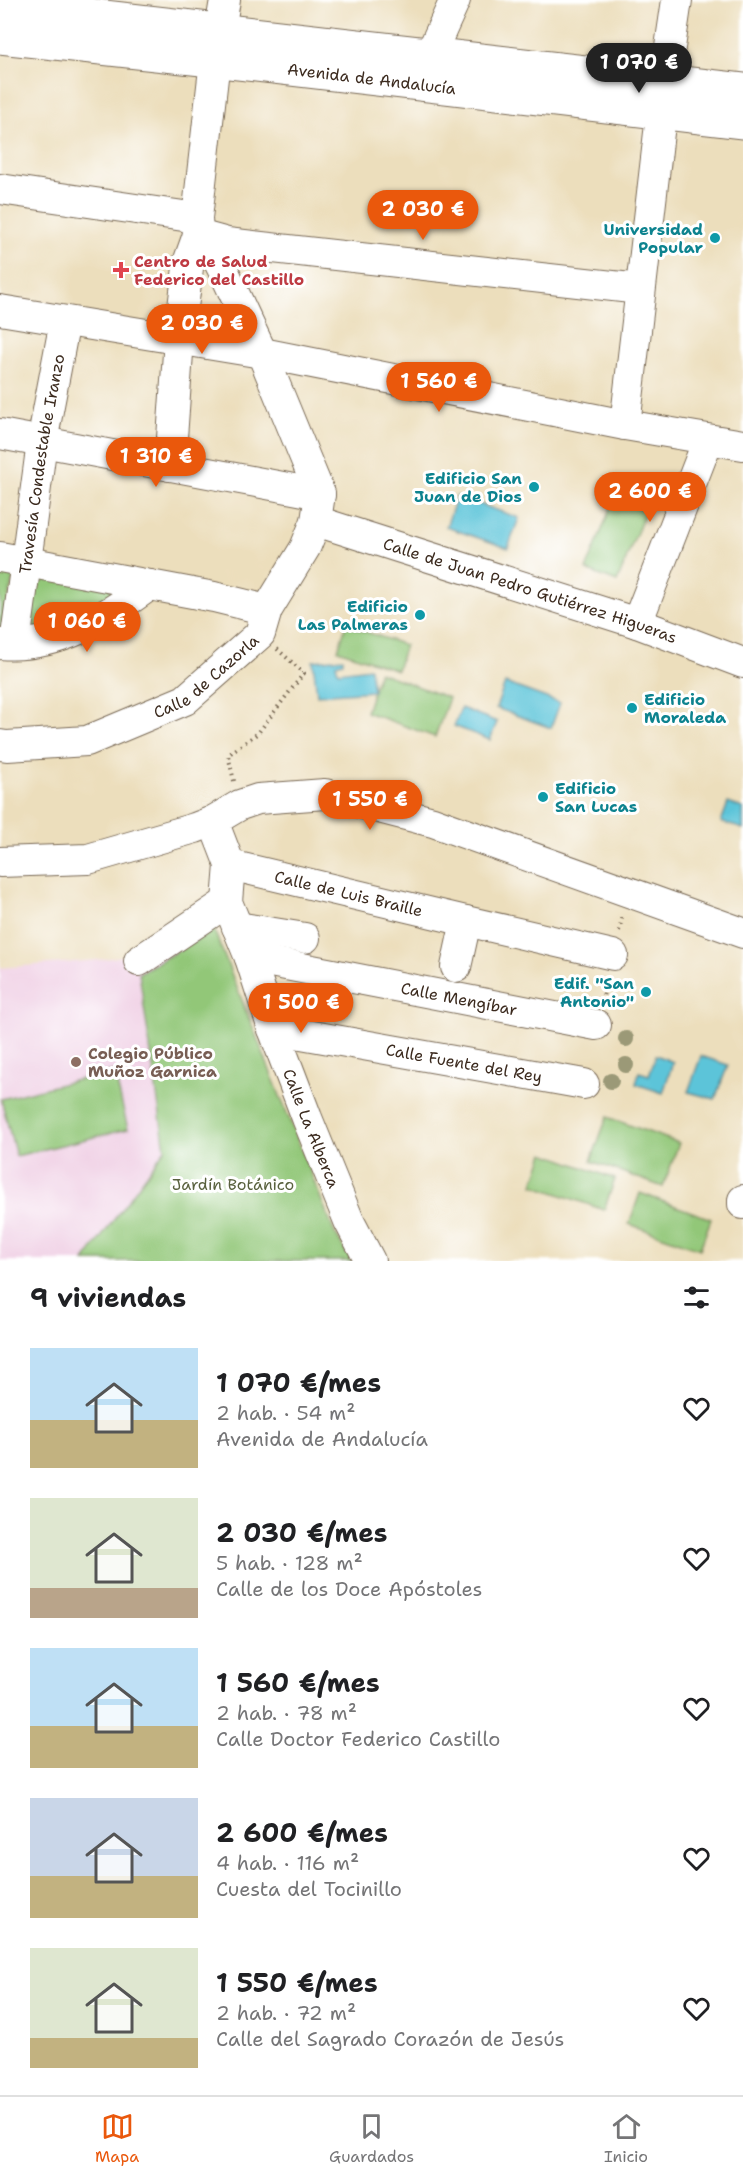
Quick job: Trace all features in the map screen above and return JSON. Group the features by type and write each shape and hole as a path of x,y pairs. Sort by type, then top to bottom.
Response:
{"main road":[{"name":"Avenida de Andalucía","path":"0,5 431,53 663,96 743,122"},
{"name":"Avenida de Andalucía","path":"0,37 220,30 663,96 743,90"}],"street":[{"path":"431,53 455,0"},
{"path":"626,425 663,96 677,0"},
{"path":"170,466 179,339 189,260 198,226 220,30"},
{"path":"0,189 198,226 227,243 640,289"},
{"path":"198,226 217,258 262,353 318,508"},
{"path":"0,310 262,353 626,425 743,445"},
{"name":"Travesía Condestable Iranzo","path":"7,644 14,560 42,442 65,321"},
{"name":"Calle de Juan Pedro Gutiérrez Higueras","path":"0,434 170,466 318,508 743,663"},
{"path":"637,623 708,440"},
{"name":"Calle de Cazorla","path":"0,745 87,741 185,700 264,622 305,548 318,508"},
{"path":"14,560 214,597 264,622"},
{"path":"7,644 33,644 63,637 106,616 150,585"},
{"path":"0,862 88,859 213,821 240,805 258,799 325,794 433,822 743,933"},
{"name":"Calle La Alberca","path":"213,821 230,865 232,915 250,957 273,1029 349,1221 370,1261"},
{"name":"Calle de Luis Braille","path":"230,865 613,955"},
{"path":"139,962 232,915 305,938"},
{"path":"456,967 466,921"},
{"name":"Calle Mengíbar","path":"250,957 596,1025"},
{"name":"Calle Fuente del Rey","path":"273,1029 584,1084"}],"path":[{"path":"240,805 228,755 258,733 304,673 264,622"}],"shaded area":[{"name":"Colegio Público Muñoz Garnica","path":"210,918 214,930 139,973 165,1149 84,1261 0,1261 0,968 98,960 135,954"}],"green space":[{"path":"614,499 646,510 617,582 586,570"},
{"path":"0,557 14,573 1,635 0,635"},
{"path":"27,562 128,588 99,612 26,633"},
{"path":"346,625 405,645 397,670 338,650"},
{"path":"379,672 449,698 435,737 366,712"},
{"name":"Jardín Botánico","path":"214,930 335,1234 352,1261 84,1261 165,1149 139,973"},
{"path":"114,1071 128,1129 16,1156 1,1099"},
{"path":"607,1117 679,1143 663,1187 591,1161"},
{"path":"544,1153 615,1179 604,1210 533,1185"},
{"path":"640,1193 711,1219 700,1249 629,1224"}],"water":[{"path":"457,496 519,518 508,548 446,527"},
{"path":"343,658 343,662 336,664 338,672 370,668 373,691 317,695 313,661"},
{"path":"505,683 560,703 551,728 496,708"},
{"path":"461,708 497,722 490,740 454,726"},
{"path":"728,803 743,808 743,829 721,822"},
{"path":"656,1055 673,1062 663,1093 636,1084 639,1072 649,1075"},
{"path":"701,1056 728,1065 715,1099 688,1092"}],"place":[{"name":"Universidad Popular","path":"715,238"},
{"name":"Centro de Salud Federico del Castillo","path":"121,270"},
{"name":"Edificio San Juan de Dios","path":"534,487"},
{"name":"Edificio Las Palmeras","path":"420,615"},
{"name":"Edificio Moraleda","path":"632,708"},
{"name":"Edificio San Lucas","path":"543,797"},
{"name":"Edif. \"San Antonio\"","path":"646,992"},
{"name":"Colegio Público Muñoz Garnica","path":"76,1062"}]}
